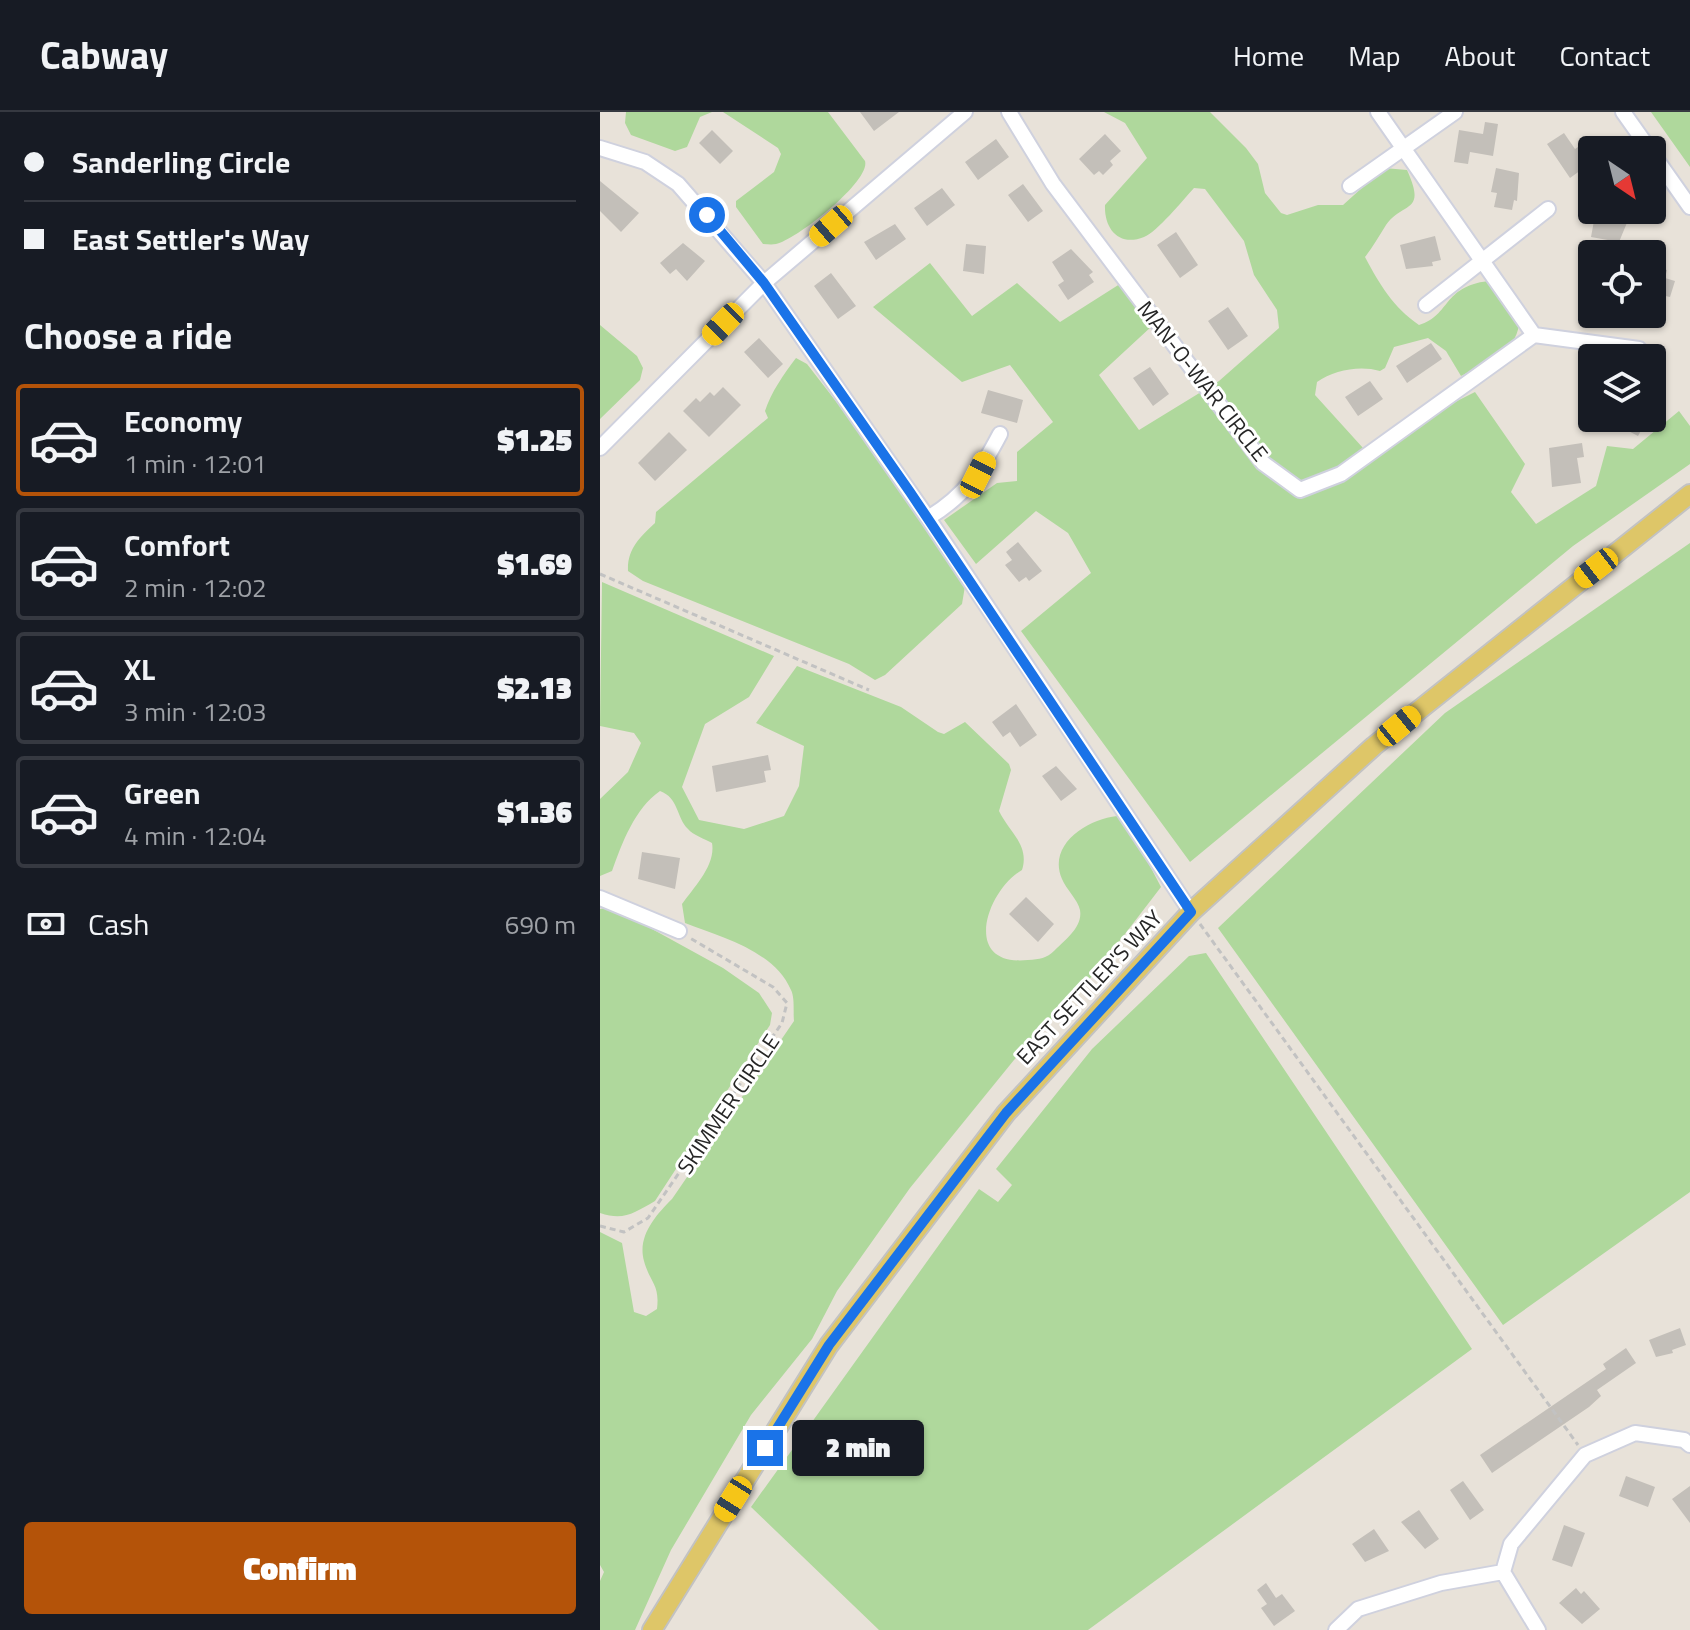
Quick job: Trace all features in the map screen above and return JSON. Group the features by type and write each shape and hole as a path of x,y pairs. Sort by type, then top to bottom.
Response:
{"main road":[{"name":"EAST SETTLER'S WAY","path":"652,1630 829,1345 1006,1113 1191,912 1374,746 1690,494"}],"street":[{"path":"600,448 764,283 965,112"},
{"name":"MAN-O-WAR CIRCLE","path":"1009,112 1053,184 1263,463 1300,490 1341,474 1534,335"},
{"path":"1378,112 1534,335 1602,344"},
{"path":"1350,186 1406,150 1455,112"},
{"path":"1623,112 1640,136"},
{"path":"600,148 645,162 678,184 764,283 928,518 1191,912"},
{"path":"1666,173 1690,207"},
{"path":"1426,305 1548,209"},
{"path":"928,518 950,505 978,475 1000,434"},
{"path":"600,898 679,931"},
{"path":"1538,1630 1503,1572 1511,1544 1585,1455 1635,1433 1684,1440 1690,1445"},
{"path":"1336,1630 1358,1609 1441,1583 1503,1572"}],"path":[{"path":"600,574 869,690"},
{"path":"1191,912 1585,1455"},
{"name":"SKIMMER CIRCLE","path":"600,1226 624,1232 648,1218 756,1062 785,1013 787,1003 773,987 679,931"}],"green space":[{"path":"626,112 712,112 700,117 687,147 675,151 631,135 625,123"},
{"path":"723,112 828,112 865,161 864,170 845,195 815,221 786,240 763,244 736,207 736,201 774,172 781,154 778,148"},
{"path":"1104,112 1210,112 1258,164 1265,193 1281,213 1287,215 1318,205 1343,205 1384,168 1407,170 1413,184 1414,200 1386,225 1365,257 1388,295 1419,325 1437,315 1462,289 1488,281 1519,324 1517,334 1505,350 1461,376 1446,351 1428,338 1394,347 1385,368 1380,371 1364,368 1347,370 1317,382 1315,395 1363,448 1475,392 1525,464 1511,492 1536,524 1596,486 1607,446 1633,449 1654,432 1666,432 1666,422 1679,411 1690,426 1690,464 1573,546 1190,862 1021,631 1091,573 1068,533 1036,511 976,564 944,520 997,483 1017,481 1017,452 1053,422 1010,365 962,382 873,307 930,263 972,316 1017,283 1060,322 1123,282 1152,326 1099,375 1139,430 1219,381 1279,328 1277,310 1254,275 1244,241 1205,189 1194,188 1163,222 1144,237 1127,240 1120,238 1110,228 1105,205 1147,158 1125,123"},
{"path":"1651,112 1690,112 1690,167"},
{"path":"600,325 637,356 643,368 640,380 600,419"},
{"path":"796,358 807,364 859,431 965,586 962,604 885,675 875,680 849,664 643,581 628,571 632,550 655,523 656,512 768,418 765,411 771,397"},
{"path":"1690,543 1690,1192 1503,1325 1218,928 1445,713"},
{"path":"602,582 774,656 749,697 705,724 682,787 699,820 744,829 784,816 799,786 804,746 756,723 797,666 901,707 944,734 965,722 1009,764 1011,770 999,811 1021,846 1024,861 1022,870 1009,880 990,910 987,940 994,952 1007,959 1043,958 1072,933 1079,922 1080,910 1062,879 1060,855 1073,836 1094,822 1117,816 1130,828 1161,887 1095,973 1014,1060 910,1188 837,1291 812,1339 751,1415 671,1550 635,1630 600,1630 600,1581 604,1572 600,1565 600,1232 622,1243 634,1312 646,1316 657,1309 656,1289 644,1261 646,1235 654,1219 672,1199 794,1021 794,1005 791,990 783,976 759,955 685,923 682,904 711,859 712,843 688,829 666,794 660,791 643,807 625,838 612,871 600,876 600,799 628,772 641,743 634,733 600,726"},
{"path":"612,907 723,968 759,993 772,1013 770,1025 655,1201 622,1216 600,1213 600,909"},
{"path":"1206,953 1472,1349 1088,1630 879,1630 751,1507 979,1189 998,1202 1012,1185 996,1169 1092,1049 1189,956"}],"building":[{"path":"860,112 899,112 874,131"},
{"path":"1485,122 1498,124 1493,156 1470,152 1468,164 1454,162 1459,130 1483,134"},
{"path":"712,130 733,151 720,164 699,143"},
{"path":"1564,133 1575,149 1578,147 1578,172 1570,178 1547,144"},
{"path":"1105,134 1121,151 1110,161 1113,165 1103,175 1099,171 1094,175 1079,159"},
{"path":"996,139 1009,157 978,180 965,162"},
{"path":"1496,168 1519,173 1517,201 1514,200 1512,210 1494,207 1497,193 1491,192"},
{"path":"600,181 639,213 621,232 600,211"},
{"path":"1023,184 1043,211 1028,222 1008,195"},
{"path":"942,188 955,205 927,226 914,208"},
{"path":"895,224 906,239 876,260 864,242"},
{"path":"1593,224 1626,224 1620,240 1591,237"},
{"path":"1176,232 1198,265 1180,278 1157,245"},
{"path":"1435,236 1441,260 1432,262 1433,266 1406,269 1400,245"},
{"path":"683,243 705,261 687,281 676,269 670,274 660,263"},
{"path":"966,244 986,246 984,274 963,271"},
{"path":"1071,249 1093,272 1089,275 1094,282 1068,300 1058,285 1064,281 1052,262"},
{"path":"831,273 856,306 838,319 814,286"},
{"path":"1666,278 1675,281 1670,297 1666,296"},
{"path":"1228,307 1248,336 1228,350 1208,321"},
{"path":"759,338 783,364 768,378 744,352"},
{"path":"1431,343 1442,359 1407,383 1396,366"},
{"path":"1150,367 1169,394 1153,406 1133,378"},
{"path":"1370,381 1383,399 1358,416 1345,397"},
{"path":"723,387 741,405 709,437 683,411 696,398 700,402 710,392 714,396"},
{"path":"988,390 1023,400 1017,423 981,413"},
{"path":"669,432 687,450 655,481 638,463"},
{"path":"1582,443 1584,457 1577,458 1581,483 1552,487 1549,448"},
{"path":"1018,542 1042,571 1029,581 1026,577 1019,582 1005,565 1012,560 1006,552"},
{"path":"1016,704 1037,735 1020,747 1010,732 1003,737 992,722"},
{"path":"768,755 771,770 764,771 766,782 716,792 712,766"},
{"path":"1056,766 1077,789 1061,801 1042,776"},
{"path":"642,852 680,858 675,889 638,879"},
{"path":"1026,897 1054,924 1038,942 1009,914"},
{"path":"1680,1328 1686,1345 1672,1350 1673,1353 1656,1357 1649,1340"},
{"path":"1626,1348 1636,1363 1597,1390 1601,1396 1492,1473 1480,1455 1606,1369 1603,1364"},
{"path":"1626,1476 1655,1487 1648,1507 1619,1496"},
{"path":"1463,1481 1484,1510 1470,1520 1450,1490"},
{"path":"1690,1486 1690,1523 1672,1499"},
{"path":"1419,1510 1439,1539 1425,1549 1401,1522"},
{"path":"1564,1525 1585,1533 1572,1567 1552,1560"},
{"path":"1374,1529 1389,1551 1365,1562 1352,1544"},
{"path":"1266,1583 1276,1598 1282,1594 1295,1611 1274,1626 1261,1608 1267,1604 1257,1590"},
{"path":"1576,1588 1581,1594 1584,1591 1600,1609 1582,1624 1559,1603"}],"route":[{"path":"707,215 764,283 910,492 1191,912 1006,1113 829,1345 765,1448"}]}
